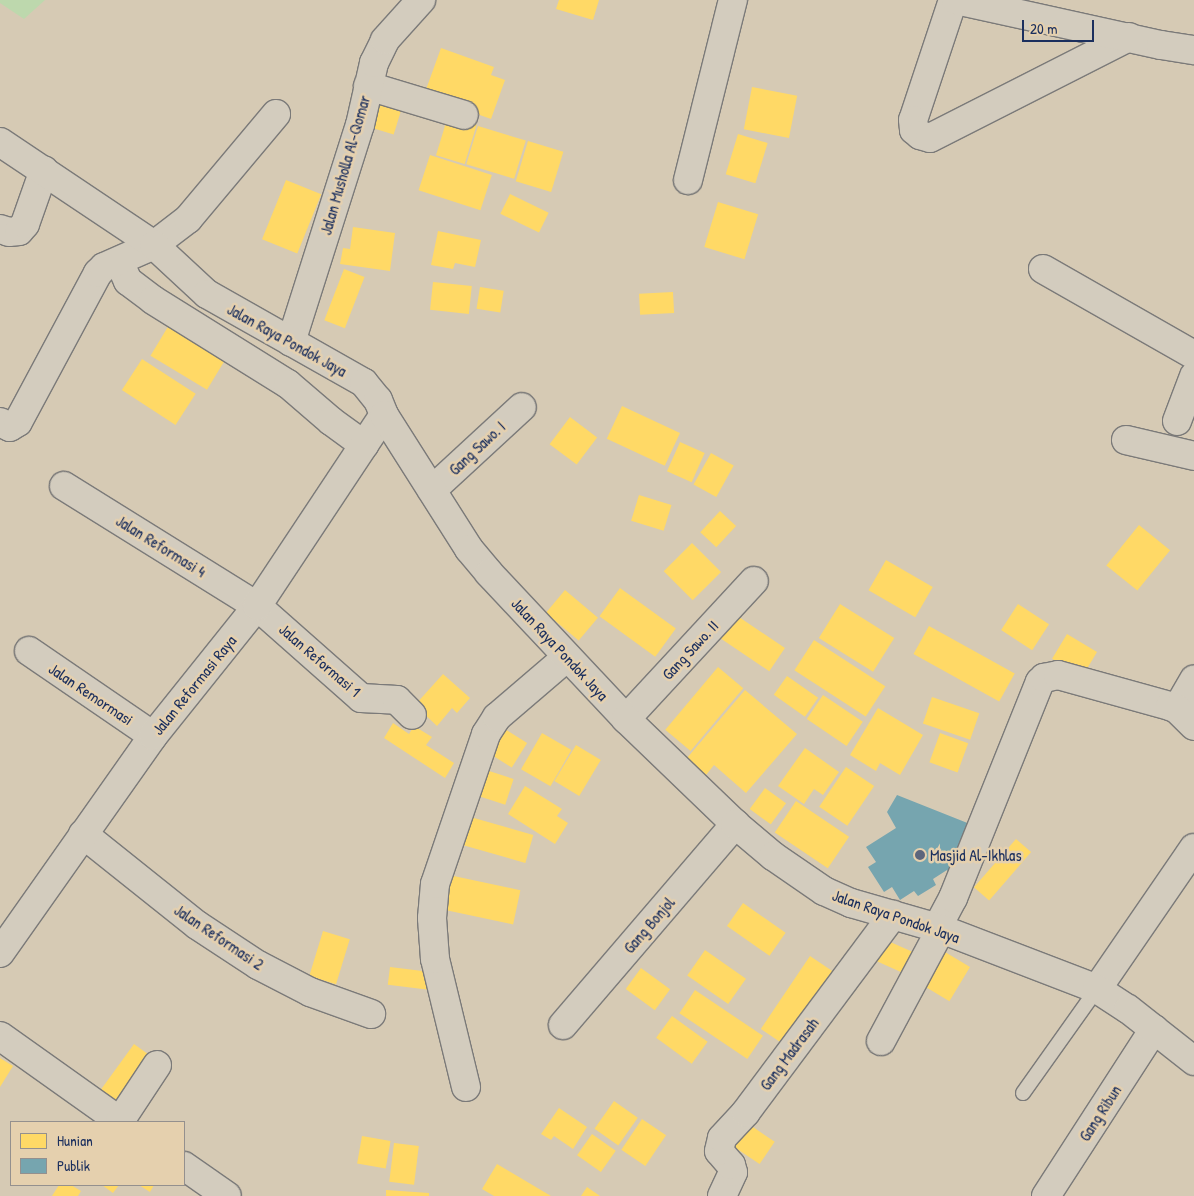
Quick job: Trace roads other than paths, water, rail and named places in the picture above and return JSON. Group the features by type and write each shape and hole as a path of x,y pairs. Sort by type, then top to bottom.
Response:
{"street":[{"name":"Jalan Musholla Al-Qomar","path":"291,342 360,125 368,86 385,40 421,0"},
{"path":"688,180 734,0"},
{"path":"1129,38 930,138 920,135 914,130 913,120 954,0 1129,38 1192,42"},
{"path":"368,86 464,115"},
{"path":"0,422 10,427 18,422 98,273 104,267 154,245 188,219 276,114"},
{"name":"Jalan Raya Pondok Jaya","path":"0,142 154,245 207,294 364,383 381,407 469,549 489,573 626,719 735,824 774,856 824,891 851,903 939,929 1097,989 1154,1029 1194,1061"},
{"path":"0,229 9,232 19,231 25,224 44,170"},
{"path":"119,261 128,281 153,300 288,384 331,421 364,445"},
{"path":"1043,269 1194,355"},
{"path":"1177,421 1194,376"},
{"name":"Gang Sawo. I","path":"432,490 522,406"},
{"name":"Jalan Reformasi Raya","path":"2,946 153,736 257,606 364,445 381,407"},
{"path":"1126,440 1194,456"},
{"name":"Jalan Reformasi 4","path":"64,486 257,606"},
{"name":"Gang Sawo. II","path":"626,719 754,580"},
{"name":"Jalan Reformasi 1","path":"257,606 361,698 397,700 412,716"},
{"name":"Jalan Remormasi","path":"29,651 153,736"},
{"path":"466,1087 435,959 432,918 435,884 486,734 497,717 567,656"},
{"path":"881,1041 954,898 1040,682 1044,678 1058,675 1186,717 1194,679"},
{"name":"Gang Bonjol","path":"563,1025 735,824"},
{"name":"Jalan Reformasi 2","path":"83,834 197,925 258,965 310,992 371,1014"},
{"path":"1097,989 1194,848"},
{"name":"Gang Madrasah","path":"722,1196 733,1172 731,1165 719,1151 722,1138 746,1112 893,915"},
{"name":"Gang Ribun","path":"1046,1196 1154,1029"},
{"path":"0,1036 120,1121"},
{"path":"122,1121 157,1066"},
{"path":"185,1167 227,1196"}],"lane":[{"path":"1023,1093 1097,989"}],"place":[{"name":"Masjid Al-Ikhlas","path":"920,855"}]}
